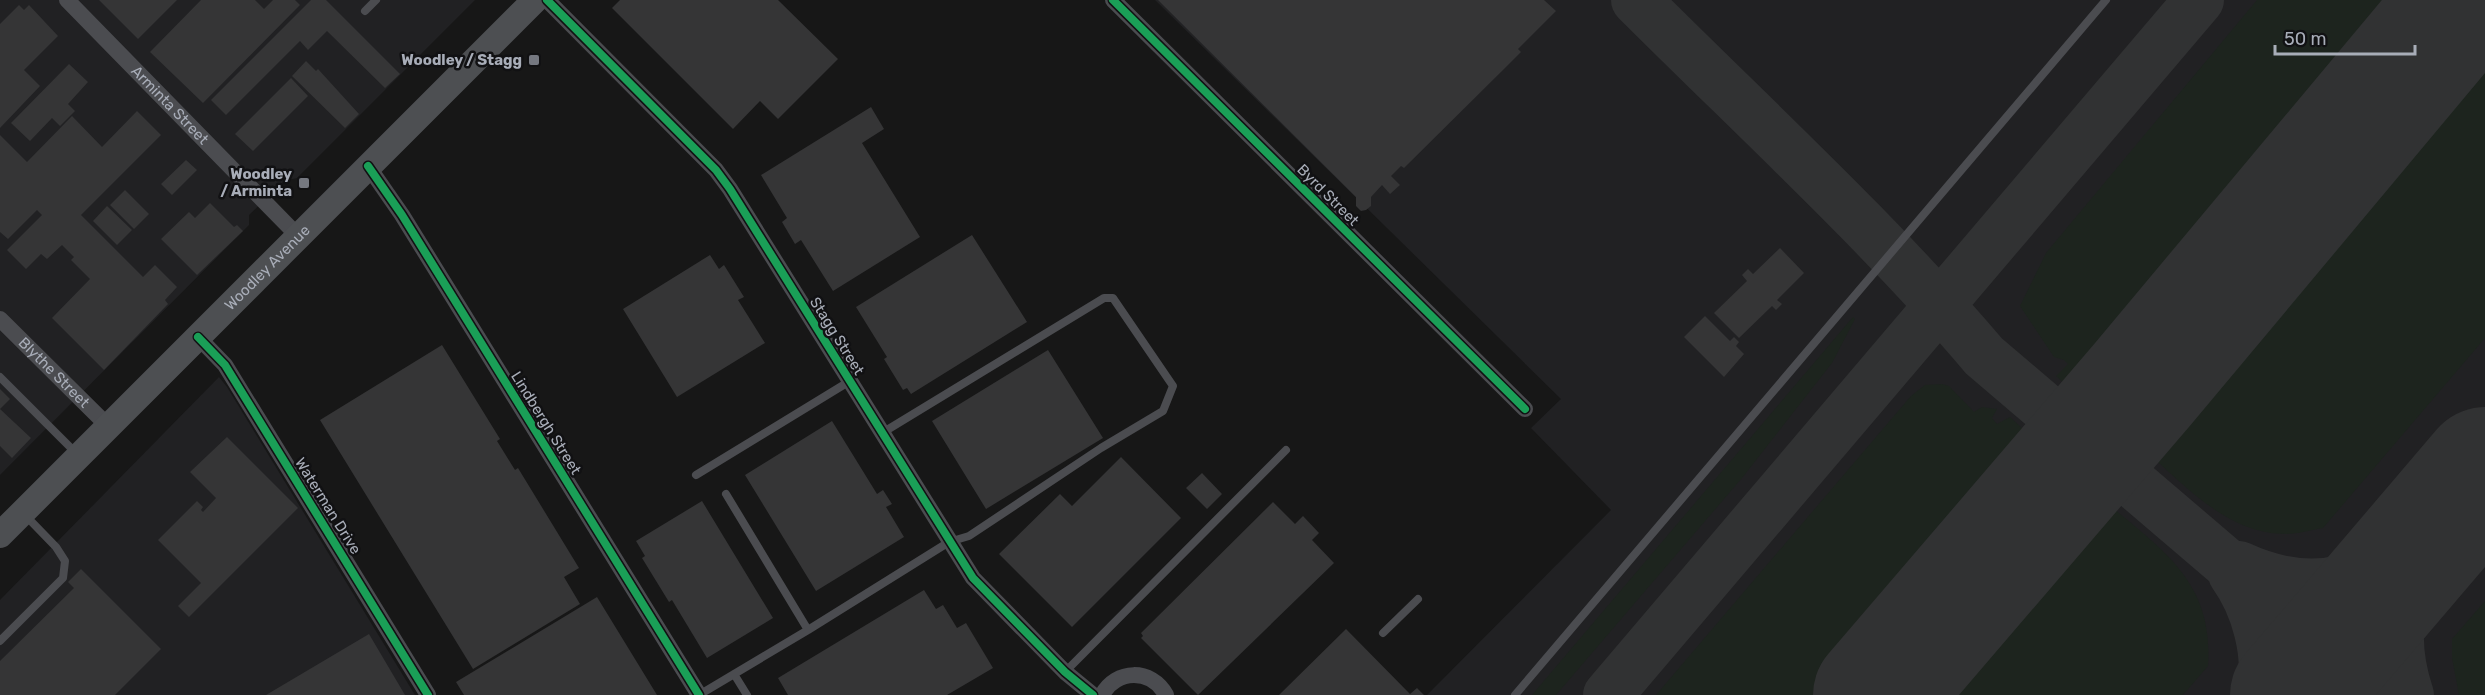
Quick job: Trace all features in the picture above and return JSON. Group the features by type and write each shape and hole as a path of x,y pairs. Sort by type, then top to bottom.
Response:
{"main road":[{"name":"Woodley Avenue","path":"0,535 535,0"}],"street":[{"name":"Arminta Street","path":"67,0 299,237"},
{"name":"Stagg Street","path":"546,0 716,170 949,542 988,595 1065,672 1093,695"},
{"name":"Byrd Street","path":"1113,0 1525,409"},
{"name":"Lindbergh Street","path":"368,166 402,215 699,695"},
{"name":"Blythe Street","path":"0,319 108,426"},
{"name":"Waterman Drive","path":"198,337 231,374 428,695"},
{"path":"1102,695 1110,684 1131,675 1154,681 1166,695"}],"lane":[{"path":"365,11 376,0"},
{"path":"1515,695 2106,0"},
{"path":"699,695 949,542 969,536 1101,448 1163,411 1173,386 1113,298 1104,298 882,433"},
{"path":"0,377 79,456"},
{"path":"696,475 850,381"},
{"path":"1065,672 1286,450"},
{"path":"726,494 808,630"},
{"path":"0,641 63,578 65,561 56,547 23,513"},
{"path":"1383,633 1418,599"},
{"path":"734,674 747,695"}],"shaded area":[{"path":"0,0 475,0 297,178 284,181 249,215 249,225 0,475"},
{"path":"1155,0 2485,0 2485,695 1427,695 1611,510 1531,428 1561,399"},
{"path":"2257,0 2414,0 2094,375 2083,369 2066,385 2056,376 2068,364 2054,357 2020,306 2046,253"},
{"path":"2485,47 2485,338 2323,528 2291,534 2264,532 2225,516 2207,504 2141,447"},
{"path":"1853,317 1855,319 1832,363 1742,478 1556,695 1532,695"},
{"path":"219,377 415,695 0,695 0,600"},
{"path":"1925,385 1949,386 1974,412 1982,407 1997,409 1992,418 1997,424 2010,417 2022,428 2014,451 2020,458 1819,695 1656,695 1911,396"},
{"path":"2099,500 2107,503 2148,537 2181,571 2194,591 2203,612 2208,637 2208,666 2183,695 1932,695"},
{"path":"2485,601 2485,695 2459,695 2452,658 2452,639"}],"building":[{"path":"99,0 177,0 138,39"},
{"path":"201,0 255,0 264,9 273,0 295,0 300,5 203,103 150,52"},
{"path":"311,0 326,0 400,74 385,88 327,31 308,50 300,41 226,115 211,100"},
{"path":"620,0 778,0 838,59 778,119 760,101 733,129 612,8"},
{"path":"1158,0 1544,0 1556,11 1518,49 1521,52 1505,68 1404,168 1401,166 1391,176 1400,185 1390,194 1382,185 1371,197 1371,206 1361,211 1356,206 1356,197"},
{"path":"19,5 24,10 29,5 58,36 24,70 40,86 0,128 0,24"},
{"path":"306,61 316,71 318,69 359,114 345,128 292,76"},
{"path":"69,64 88,82 68,104 75,111 60,126 52,118 30,141 11,123"},
{"path":"291,78 308,96 253,151 235,134"},
{"path":"871,107 884,129 862,143 920,237 833,291 801,240 795,244 782,222 787,218 761,175"},
{"path":"137,111 161,135 81,215 143,277 155,265 177,287 165,300 168,304 104,370 52,318 90,279 71,260 74,257 62,245 47,259 41,254 26,269 7,250 42,215 37,210 8,239 0,232 0,135 27,162 72,116 102,147"},
{"path":"186,160 197,170 172,195 161,184"},
{"path":"125,190 149,214 134,229 110,205"},
{"path":"210,203 234,227 237,225 243,231 197,275 161,239 189,212 195,218"},
{"path":"107,206 132,230 117,245 93,221"},
{"path":"972,235 1027,322 911,394 907,388 903,390 884,359 887,357 856,307"},
{"path":"1780,248 1804,273 1777,300 1782,304 1776,310 1772,306 1739,338 1714,313 1747,281 1742,275 1748,269 1753,274"},
{"path":"710,255 719,269 724,265 744,297 738,300 765,343 677,397 623,309"},
{"path":"1705,316 1730,341 1734,337 1739,342 1736,346 1744,354 1724,377 1684,337"},
{"path":"442,345 500,439 497,441 515,470 518,468 579,568 564,577 580,604 473,669 320,420"},
{"path":"1048,350 1103,438 986,509 932,421"},
{"path":"0,389 10,399 0,409"},
{"path":"0,409 31,438 12,458 0,446"},
{"path":"832,421 877,494 883,490 892,504 886,507 904,537 816,591 745,475"},
{"path":"227,437 298,508 189,617 178,606 201,583 158,540 197,501 203,507 201,510 203,512 216,498 190,472"},
{"path":"1121,457 1181,518 1072,627 999,554 1060,494 1072,506"},
{"path":"1202,473 1222,494 1207,509 1186,488"},
{"path":"702,501 773,618 707,658 672,600 669,602 642,558 645,556 636,541"},
{"path":"1273,502 1295,524 1303,516 1319,533 1312,540 1334,563 1198,695 1141,638 1143,636 1141,633"},
{"path":"81,569 161,649 115,695 0,695 0,661 74,588 68,582"},
{"path":"924,590 936,609 943,605 957,628 966,623 993,668 947,695 788,695 778,678"},
{"path":"597,597 657,695 464,695 456,682"},
{"path":"1346,629 1410,694 1417,688 1424,695 1279,695"},
{"path":"369,634 405,695 266,695"}],"taxiway":[{"path":"1636,0 1858,219 1984,356 2381,695"},
{"path":"1608,695 2199,0"},
{"path":"2048,412 2076,419 2099,415 2142,385"},
{"path":"2034,511 2066,482 2087,472 2099,471 2129,481"},
{"path":"2343,637 2423,562 2485,515"},
{"path":"2239,566 2268,577 2295,583 2344,580 2367,572 2390,560 2437,527"},
{"path":"2409,695 2401,662 2399,630 2400,614 2408,582 2415,566"},
{"path":"2233,574 2248,601 2259,632 2264,664 2261,695"}],"runway":[{"path":"1876,695 2142,385 2464,0"},
{"path":"2293,695 2485,470"}],"cycle path":[{"path":"547,0 716,170 973,578 1065,672 1093,695"},
{"path":"1113,0 1525,409"},
{"path":"368,166 402,215 699,695"},
{"path":"198,337 225,365 428,695"}],"place":[{"name":"Woodley / Stagg","path":"534,60"},
{"name":"Woodley / Arminta","path":"304,183"}]}
